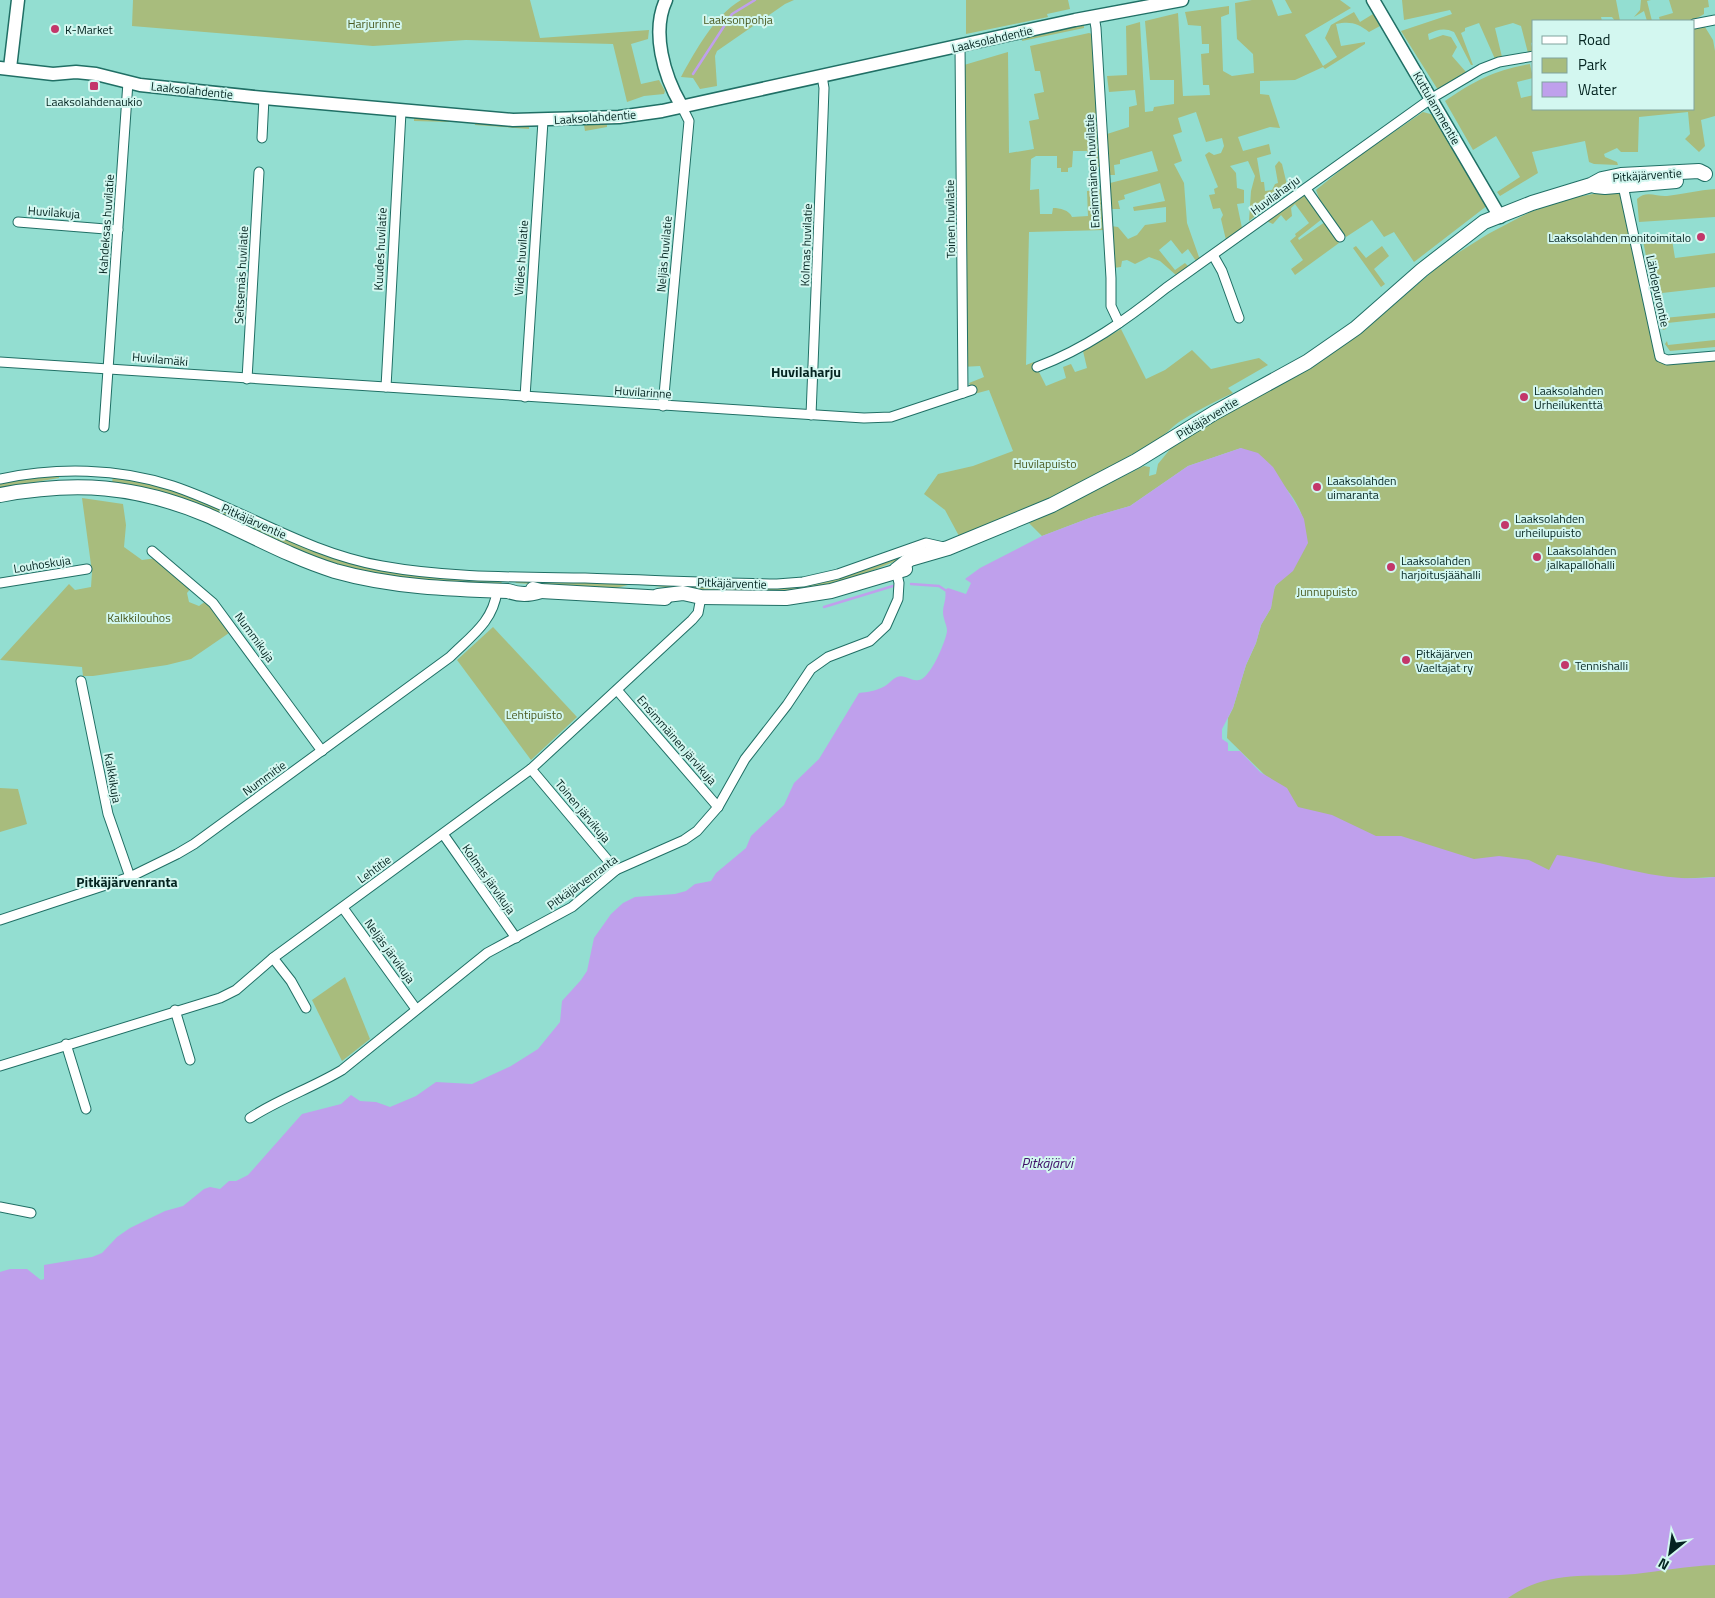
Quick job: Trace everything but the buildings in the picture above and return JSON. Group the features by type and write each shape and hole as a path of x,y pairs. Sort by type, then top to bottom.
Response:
{"main road":[{"name":"Pitkäjärventie","path":"0,494 62,486 109,487 135,491 206,515 281,550 334,570 392,583 502,591 526,595 541,591 658,596 683,593 701,597 773,599 831,591 917,564 929,555 1052,505 1136,461 1214,412 1307,362 1356,328 1445,253 1488,229 1500,217 1532,203 1592,185 1622,181 1672,182 1710,173"}],"street":[{"path":"5,68 18,0"},
{"path":"666,0 660,19 659,40 676,95 681,105"},
{"name":"Laaksolahdentie","path":"5,68 53,74 76,72 96,74 128,82 401,112 543,121 619,117 822,76 1094,16 1182,0"},
{"name":"Kuttulammentie","path":"1373,0 1500,217"},
{"name":"Ensimmäinen huvilatie","path":"1094,16 1111,306 1118,323"},
{"path":"1695,24 1715,20"},
{"name":"Toinen huvilatie","path":"960,46 968,391"},
{"name":"Huvilaharju","path":"1037,367 1062,358 1088,344 1432,98 1472,73 1499,62 1532,56"},
{"name":"Kolmas huvilatie","path":"811,415 824,116 822,76"},
{"name":"Kahdeksas huvilatie","path":"104,427 128,82"},
{"path":"262,138 264,98"},
{"name":"Neljäs huvilatie","path":"664,406 689,121 681,105"},
{"name":"Kuudes huvilatie","path":"386,387 401,112"},
{"name":"Viides huvilatie","path":"525,397 543,121"},
{"name":"Seitsemäs huvilatie","path":"247,379 259,172"},
{"name":"Lähdepurontie","path":"1622,181 1660,357 1667,360 1715,356"},
{"path":"1306,189 1340,237"},
{"name":"Huvilakuja","path":"18,222 118,230"},
{"path":"1213,255 1222,271 1239,318"},
{"name":"Huvilamäki","path":"0,362 317,383"},
{"name":"Huvilarinne","path":"317,383 811,415 891,418 968,391"},
{"name":"Pitkäjärventie","path":"0,479 24,474 61,471 94,471 131,476 175,487 288,536 344,557 417,572 777,584 803,582 838,574 926,543 948,548"},
{"name":"Nummikuja","path":"152,551 213,603 322,752"},
{"name":"Louhoskuja","path":"0,583 87,569"},
{"name":"Pitkäjärvenranta","path":"250,1118 267,1107 342,1070 487,952 572,907 616,870 684,840 706,823 718,807 745,759 811,669 828,658 877,637 886,626 898,599 899,583 896,570"},
{"path":"502,591 508,576"},
{"name":"Nummitie","path":"0,920 130,877 194,844 450,657 484,624 493,612 502,591"},
{"name":"Lehtitie","path":"0,1066 229,994 273,958 531,769 692,620 698,613 701,597"},
{"name":"Kalkkikuja","path":"80,682 108,814 130,877"},
{"name":"Ensimmäinen järvikuja","path":"617,690 718,807"},
{"name":"Toinen järvikuja","path":"531,769 616,870"},
{"name":"Kolmas järvikuja","path":"443,834 516,938"},
{"name":"Neljäs järvikuja","path":"343,908 416,1009"},
{"path":"273,958 291,981 306,1008"},
{"path":"175,1010 190,1060"},
{"path":"66,1044 86,1109"},
{"path":"0,1207 32,1213"}],"green space":[{"name":"Harjurinne","path":"133,0 530,0 540,38 649,30 648,39 631,44 641,84 659,80 665,91 664,94 644,96 627,102 613,44 466,40 373,46 132,26"},
{"name":"Laaksonpohja","path":"741,0 794,0 785,4 717,51 715,56 717,86 700,89 693,78 681,77 706,34 722,15"},
{"path":"966,0 1068,0 1070,9 1047,14 1048,17 966,34"},
{"path":"1252,0 1272,0 1278,16 1292,13 1285,0 1340,0 1351,8 1305,35 1323,66 1337,57 1325,38 1331,25 1354,12 1360,22 1373,14 1380,26 1369,32 1354,23 1336,24 1341,46 1365,42 1365,44 1325,69 1323,67 1295,80 1260,81 1260,94 1269,95 1280,128 1270,127 1238,137 1243,151 1269,144 1271,154 1257,158 1261,182 1264,182 1265,191 1272,190 1275,184 1278,183 1275,166 1279,161 1282,164 1288,189 1249,221 1251,191 1255,176 1248,161 1230,166 1236,173 1237,188 1244,190 1244,203 1237,204 1242,228 1226,240 1221,219 1223,215 1220,208 1213,209 1209,195 1215,194 1214,189 1218,187 1205,155 1209,152 1214,155 1221,153 1224,146 1222,138 1206,142 1196,112 1178,118 1182,132 1173,135 1182,161 1174,164 1184,183 1187,223 1200,260 1196,261 1188,249 1182,254 1171,240 1159,250 1175,270 1185,263 1189,267 1176,275 1160,261 1149,257 1135,264 1127,260 1122,261 1121,267 1113,268 1111,226 1118,227 1128,239 1137,235 1145,225 1166,222 1166,207 1134,211 1133,207 1165,201 1160,183 1124,195 1125,199 1118,201 1120,209 1111,209 1110,183 1158,171 1152,151 1120,160 1120,164 1114,165 1115,175 1110,175 1107,134 1129,127 1129,107 1137,105 1135,90 1109,92 1107,76 1127,75 1126,26 1140,22 1145,112 1153,111 1154,107 1174,104 1174,80 1150,80 1145,21 1178,13 1183,96 1210,95 1209,85 1203,85 1201,54 1209,53 1209,44 1202,44 1201,26 1188,25 1185,12 1229,6 1229,14 1221,17 1223,71 1232,76 1254,73 1253,54 1237,39 1235,3"},
{"path":"1402,0 1616,0 1620,20 1614,20 1612,17 1601,17 1602,20 1532,20 1532,51 1528,53 1521,26 1513,23 1495,28 1502,57 1495,59 1479,23 1465,28 1465,31 1461,33 1473,65 1471,65 1454,32 1444,29 1434,31 1428,34 1429,40 1443,35 1451,37 1457,47 1452,56 1466,72 1438,90 1401,31 1452,14 1450,10 1404,20"},
{"path":"1641,0 1651,0 1647,1 1652,20 1647,20 1644,11 1634,17 1640,10"},
{"path":"1669,0 1708,0 1709,7 1704,8 1704,14 1699,17 1688,20 1660,20 1659,17 1673,13"},
{"path":"1084,25 1084,28 1022,41 1023,37"},
{"path":"1695,27 1705,27 1713,40 1715,51 1715,116 1701,120 1705,146 1699,152 1685,139 1690,134 1688,112 1639,117 1638,152 1621,152 1617,148 1604,154 1605,157 1617,162 1618,165 1589,162 1585,141 1532,152 1538,173 1500,196 1497,192 1520,177 1496,136 1473,150 1445,101 1485,77 1530,64 1532,78 1517,82 1521,98 1532,95 1532,110 1695,110"},
{"name":"Huvilapuisto","path":"1089,33 1092,34 1100,167 1093,167 1087,151 1073,151 1072,167 1068,168 1068,172 1061,172 1061,168 1057,168 1057,156 1036,156 1031,159 1030,190 1039,189 1040,214 1052,214 1053,208 1056,208 1067,211 1072,217 1088,216 1087,191 1104,189 1105,230 1029,232 1026,365 1034,362 1046,386 1066,378 1063,367 1071,364 1075,372 1087,368 1083,351 1121,329 1146,379 1165,370 1192,350 1211,369 1259,358 1268,365 1228,388 1233,393 1185,418 1158,439 1108,468 1035,505 959,536 945,510 924,494 938,474 973,466 1013,451 989,390 974,394 969,383 984,377 980,366 961,367 964,65 1008,52 1009,153 1034,149 1029,121 1039,119 1034,94 1044,92 1040,71 1035,71 1030,46"},
{"path":"1423,112 1434,115 1488,205 1414,262 1394,232 1384,237 1372,220 1346,237 1319,198 1316,190 1353,160"},
{"path":"414,117 449,120 449,122 414,121"},
{"path":"475,123 529,125 529,129 475,125"},
{"path":"607,123 607,127 585,131 584,125"},
{"path":"1715,189 1715,217 1639,222 1637,199 1640,196 1648,194 1667,196"},
{"name":"Laaksolahden urheilupuisto","path":"1604,192 1609,194 1624,193 1660,357 1715,356 1715,877 1676,879 1367,875 1227,738 1228,718 1261,625 1271,608 1273,591 1305,530 1297,505 1282,483 1241,448 1188,466 1130,506 1092,517 1042,536 1029,523 1144,466 1150,467 1149,476 1156,474 1158,464 1171,448 1363,331 1445,261 1488,234 1530,212 1571,198"},
{"path":"1302,196 1305,196 1322,219 1298,238 1299,240 1325,222 1339,243 1295,275 1291,269 1303,260 1290,241 1296,236 1295,234 1309,223 1295,204 1291,208 1292,216 1286,221 1281,215 1273,224 1266,221"},
{"path":"1671,234 1675,258 1715,253 1715,287 1662,293 1663,300 1655,301 1642,236"},
{"path":"1356,246 1366,258 1382,246 1389,256 1374,269 1385,284 1381,287 1353,248"},
{"path":"1661,312 1664,318 1715,313 1715,318 1667,323 1666,329 1663,330 1658,313"},
{"path":"1715,340 1715,347 1670,351 1665,344 1667,341 1668,345"},
{"path":"59,474 59,478 0,488 0,482"},
{"path":"113,476 172,489 315,551 364,566 499,579 502,583 442,582 380,576 327,563 161,493 112,483"},
{"name":"Kalkkilouhos","path":"82,498 123,504 126,525 124,547 142,560 157,558 191,588 187,593 189,602 199,606 206,601 229,633 191,659 167,665 93,676 83,676 82,667 0,660 69,584 75,590 91,587 92,572"},
{"path":"904,553 906,557 851,579 789,592 680,590 679,583 781,586"},
{"path":"520,579 675,583 675,588 632,584 612,589 515,583"},
{"name":"Lehtipuisto","path":"493,627 577,717 531,760 457,660"},
{"path":"0,788 18,789 27,824 0,832"},
{"path":"345,977 370,1039 342,1061 312,1000"},
{"path":"1715,1555 1715,1598 1490,1598 1528,1576"}],"water":[{"name":"Pitkäjärvi","path":"1241,448 1258,453 1273,467 1304,519 1308,543 1293,571 1275,586 1271,608 1261,625 1233,708 1222,729 1222,739 1228,743 1228,751 1240,751 1260,772 1287,788 1298,807 1332,815 1376,836 1401,836 1474,859 1499,856 1529,860 1549,870 1557,855 1675,878 1715,877 1715,1565 1635,1574 1554,1579 1523,1589 1508,1598 0,1598 0,1272 10,1269 27,1269 41,1280 44,1279 44,1265 92,1257 102,1253 117,1237 130,1228 165,1211 183,1206 204,1189 210,1187 220,1189 229,1181 236,1181 248,1175 302,1114 341,1104 351,1095 360,1101 376,1102 390,1107 416,1096 436,1082 472,1084 511,1066 538,1049 560,1022 562,1001 587,971 594,938 611,914 623,903 635,897 675,894 686,891 695,884 711,881 716,873 746,848 751,836 784,805 794,783 819,759 859,693 882,688 900,676 919,680 928,673 941,651 947,631 943,612 946,596 945,590 948,588 966,594 971,583 965,579 980,568 1042,536 1092,517 1130,506 1188,466"}],"waterway":[{"path":"693,74 732,14 755,0"},
{"path":"911,584 939,586 945,590"},
{"path":"824,607 893,586"}],"place":[{"name":"K-Market","path":"55,29"},
{"name":"Laaksolahdenaukio","path":"94,86"},
{"name":"Laaksolahden monitoimitalo","path":"1701,237"},
{"name":"Laaksolahden Urheilukenttä","path":"1524,397"},
{"name":"Laaksolahden uimaranta","path":"1317,487"},
{"name":"Laaksolahden urheilupuisto","path":"1505,525"},
{"name":"Laaksolahden jalkapallohalli","path":"1537,557"},
{"name":"Laaksolahden harjoitusjäähalli","path":"1391,567"},
{"name":"Pitkäjärven Vaeltajat ry","path":"1406,660"},
{"name":"Tennishalli","path":"1565,665"}],"district":[{"name":"Huvilaharju","path":"806,371"},
{"name":"Pitkäjärvenranta","path":"127,881"}],"park label":[{"name":"Junnupuisto","path":"1327,591"}]}
